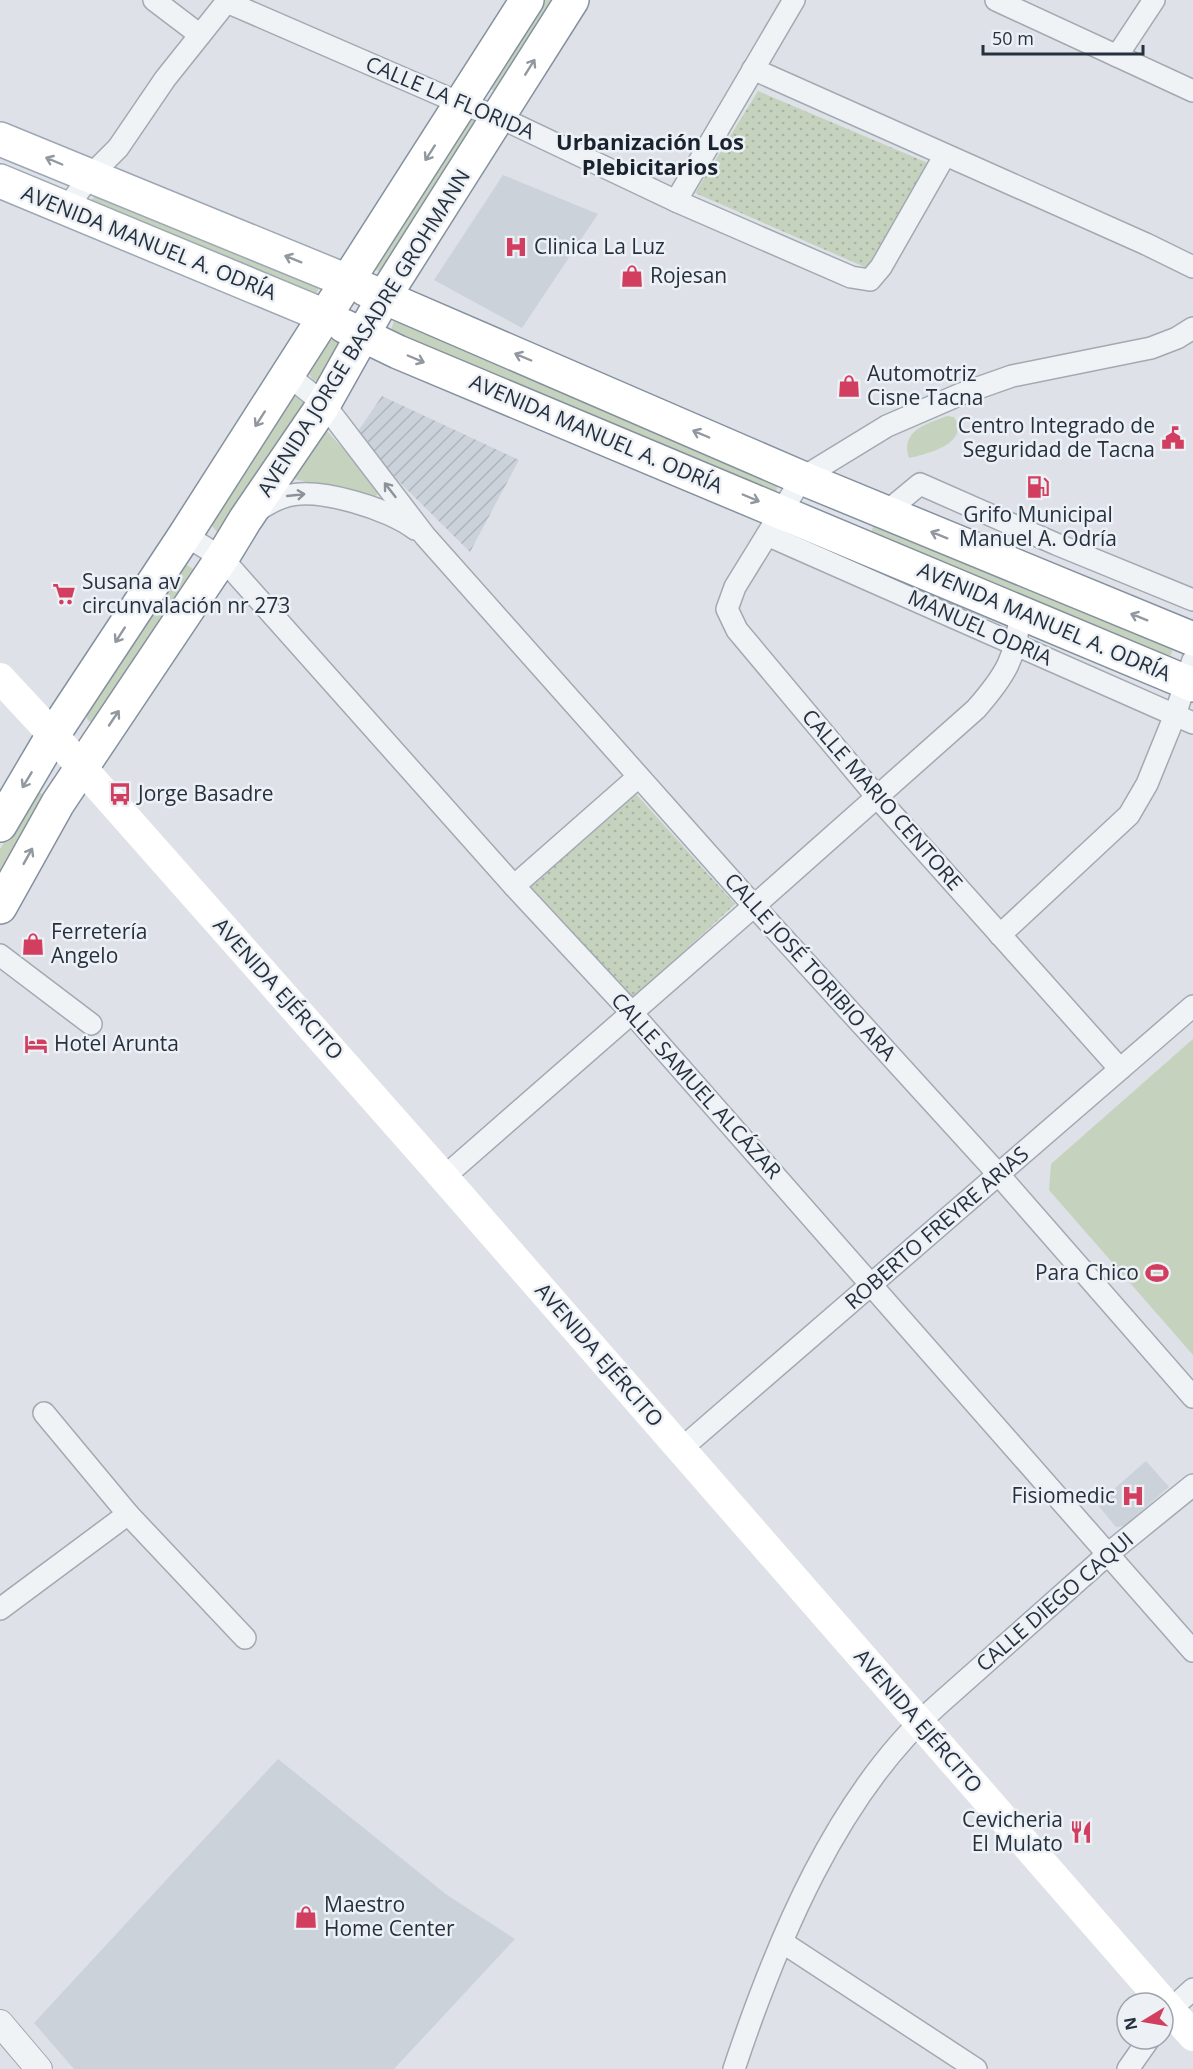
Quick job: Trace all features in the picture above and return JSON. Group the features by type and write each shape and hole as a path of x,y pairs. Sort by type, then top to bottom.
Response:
{"main road":[{"name":"AVENIDA JORGE BASADRE GROHMANN","path":"0,825 54,735 288,375 527,0"},
{"name":"AVENIDA JORGE BASADRE GROHMANN","path":"0,908 58,803 324,404 384,297 572,0"},
{"name":"AVENIDA MANUEL A. ODRÍA","path":"0,139 347,281 802,478 1193,639"},
{"name":"AVENIDA MANUEL A. ODRÍA","path":"0,182 324,316 774,523 1191,675"},
{"name":"AVENIDA EJÉRCITO","path":"0,678 54,735 444,1177 919,1721 1147,1991"},
{"name":"AVENIDA EJÉRCITO","path":"1175,2021 1193,2036"}],"street":[{"path":"154,0 200,35"},
{"path":"676,201 794,0"},
{"path":"996,0 1193,91"},
{"path":"1117,56 1154,0"},
{"path":"66,209 90,176 117,148 165,79 227,1"},
{"name":"CALLE LA FLORIDA","path":"227,1 462,104 499,117 676,201 851,277 870,280 881,267 945,155"},
{"path":"753,69 1193,267"},
{"path":"802,478 887,426 961,394 1012,376 1151,348 1177,338 1193,328"},
{"name":"CALLE JOSÉ TORIBIO ARA","path":"288,375 324,404 425,536 638,777 999,1175 1193,1397"},
{"name":"CALLE MARIO CENTORE","path":"802,478 735,586 728,609 737,630 877,797 1120,1069"},
{"path":"885,513 920,484 1056,544 1193,600"},
{"name":"CALLE JOSÉ TORIBIO ARA","path":"245,520 266,505 288,495 315,493 376,509 403,520 425,536"},
{"name":"MANUEL ODRIA","path":"774,523 1016,644 1184,719"},
{"name":"CALLE SAMUEL ALCÁZAR","path":"185,535 222,558 514,886 632,1013 1193,1651"},
{"path":"444,1177 976,709 995,688 1008,667 1016,644 1020,612"},
{"path":"1000,934 1129,814 1184,719 1191,675"},
{"path":"514,886 638,777"},
{"path":"0,955 91,1024"},
{"name":"ROBERTO FREYRE ARIAS","path":"681,1449 1193,1006"},
{"path":"44,1413 128,1514 244,1638"},
{"name":"CALLE DIEGO CAQUI","path":"734,2069 782,1942 811,1879 850,1812 873,1778 919,1721 1108,1554 1193,1485"},
{"path":"0,1609 128,1514"},
{"path":"782,1942 976,2069"},
{"path":"1175,2007 1193,1989"},
{"path":"0,2023 36,2068"},
{"path":"1128,2069 1141,2051"}],"shaded area":[{"name":"Clinica La Luz","path":"503,175 598,214 522,328 434,280"},
{"path":"382,396 519,460 470,552 354,437"},
{"name":"Fisiomedic","path":"1146,1461 1169,1487 1124,1526 1116,1527 1097,1504"},
{"name":"Maestro Home Center","path":"278,1759 447,1895 515,1939 394,2069 74,2069 34,2023"}],"green space":[{"path":"539,0 559,0 495,91 487,87"},
{"path":"758,91 928,163 867,268 695,193"},
{"path":"473,119 479,121 383,273 376,270 376,262 465,122"},
{"path":"97,194 316,283 319,288 315,296 92,208 91,200"},
{"path":"394,320 780,478 775,495 389,338"},
{"path":"333,340 340,343 321,380 314,381 309,374 310,366 327,341"},
{"path":"297,395 306,399 305,408 222,531 217,532 211,525 213,518 290,398"},
{"path":"947,416 954,417 958,426 957,434 952,440 936,450 909,458 907,448 912,435 924,425"},
{"path":"323,427 383,491 374,497 294,479 292,475"},
{"path":"874,523 1174,641 1171,655 1165,657 870,538"},
{"path":"187,565 193,569 192,580 99,720 91,723 87,719 88,708 176,569"},
{"path":"38,792 45,795 0,879 0,849"},
{"path":"636,794 735,904 633,999 528,886"},
{"name":"Para Chico","path":"1193,1039 1193,1355 1049,1190 1051,1164"}],"place":[{"name":"Clinica La Luz","path":"516,247"},
{"name":"Rojesan","path":"632,276"},
{"name":"Automotriz Cisne Tacna","path":"849,386"},
{"name":"Centro Integrado de Seguridad de Tacna","path":"1173,438"},
{"name":"Grifo Municipal Manuel A. Odría","path":"1038,487"},
{"name":"Susana av circunvalación nr 273","path":"64,594"},
{"name":"Jorge Basadre","path":"120,794"},
{"name":"Ferretería Angelo","path":"33,944"},
{"name":"Hotel Arunta","path":"36,1044"},
{"name":"Para Chico","path":"1157,1273"},
{"name":"Fisiomedic","path":"1133,1496"},
{"name":"Cevicheria El Mulato","path":"1081,1832"},
{"name":"Maestro Home Center","path":"306,1917"}],"district":[{"name":"Urbanización Los Plebicitarios","path":"650,154"}]}
